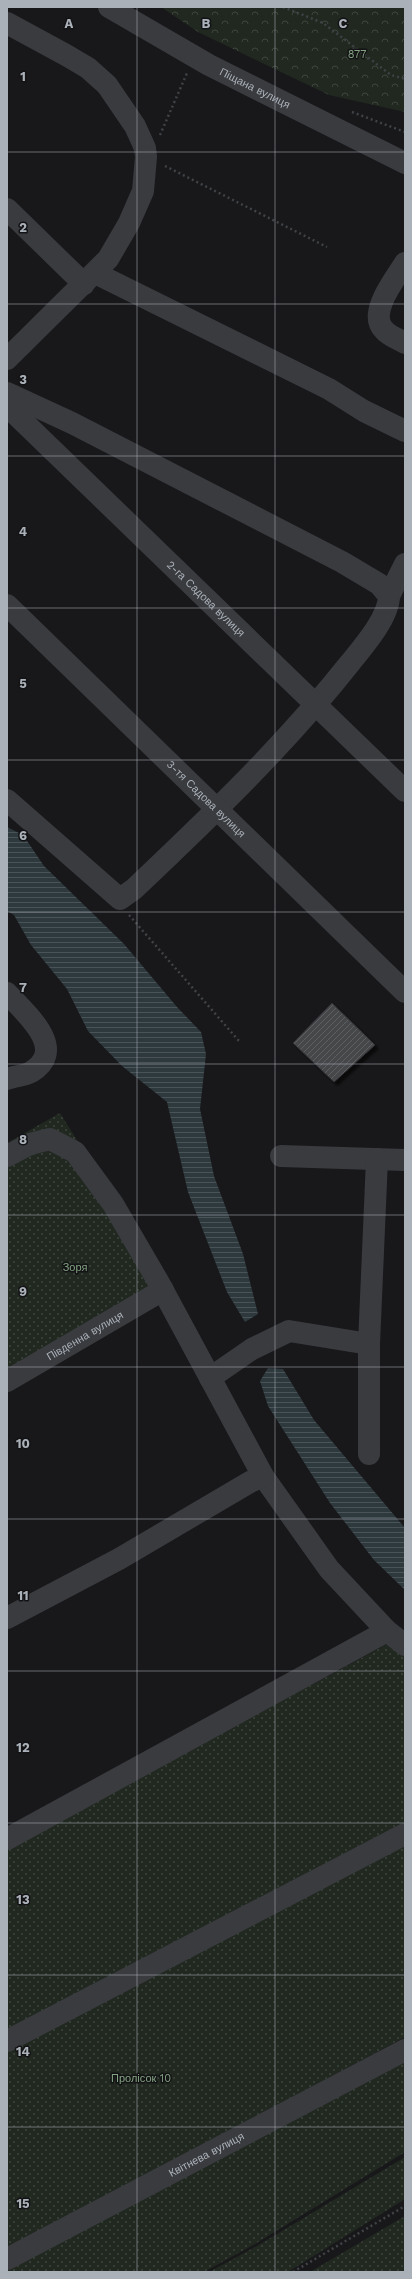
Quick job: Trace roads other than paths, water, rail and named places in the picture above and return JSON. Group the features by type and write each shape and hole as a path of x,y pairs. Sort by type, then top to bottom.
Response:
{"street":[{"name":"Піщана вулиця","path":"109,7 192,55 405,163"},
{"path":"7,23 88,68 107,85 135,126 146,152 143,191 135,210 108,259 7,359"},
{"path":"7,209 89,278 329,389 364,410 405,431"},
{"path":"405,263 380,304 378,320 383,329 405,343"},
{"path":"7,393 72,423 342,562 379,584 389,596"},
{"name":"2-га Садова вулиця","path":"7,406 405,791"},
{"path":"7,800 120,899 134,889 218,809 317,706 367,642 389,604 389,596 405,564"},
{"name":"3-тя Садова вулиця","path":"7,606 405,992"},
{"path":"7,993 43,1035 47,1051 42,1064 30,1073 7,1079"},
{"path":"7,1156 30,1144 50,1139 75,1152 113,1204 163,1290 263,1476 329,1569 387,1631 405,1645"},
{"path":"281,1156 405,1160"},
{"path":"369,1454 369,1344 377,1159"},
{"name":"Південна вулиця","path":"7,1381 163,1290"},
{"path":"210,1378 252,1349 290,1331 369,1344"},
{"path":"7,1618 119,1558 250,1482 263,1476"},
{"path":"7,1839 387,1631"},
{"path":"7,2041 405,1834"},
{"name":"Квітнева вулиця","path":"7,2259 405,2050"}],"park label":[{"name":"877","path":"357,54"},
{"name":"Зоря","path":"75,1267"},
{"name":"Пролісок 10","path":"141,2078"}]}
